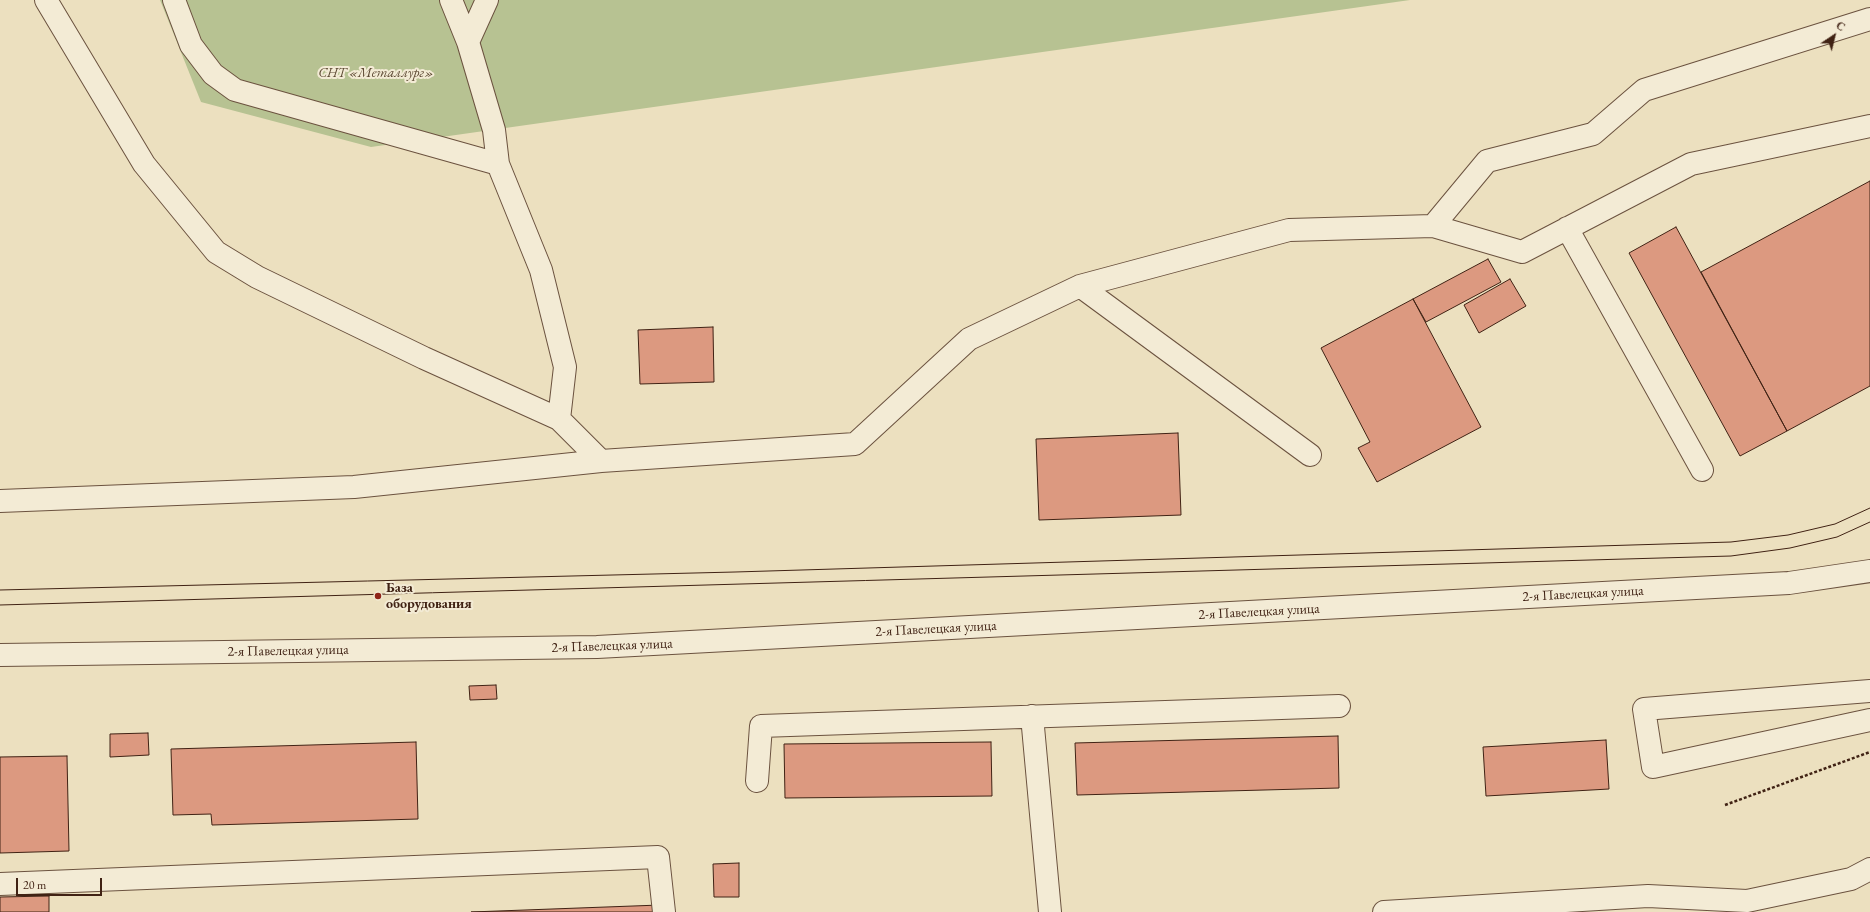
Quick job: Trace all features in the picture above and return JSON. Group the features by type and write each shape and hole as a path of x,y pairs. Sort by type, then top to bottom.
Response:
{"street":[{"path":"46,0 144,164 216,252 257,277 410,352 559,419 601,461"},
{"path":"174,0 191,45 213,74 235,90 498,164"},
{"path":"451,0 468,42 494,130 498,164 541,270 565,367 559,419"},
{"path":"468,42 487,0"},
{"path":"1433,226 1487,161 1593,134 1644,90 1870,19"},
{"path":"0,502 354,486 601,461 855,444 969,339 1080,286 1289,230 1433,226 1522,252 1691,164 1870,126"},
{"path":"1567,228 1702,470"},
{"path":"1080,286 1310,454"},
{"name":"2-я Павелецкая улица","path":"0,655 597,648 1781,584 1870,571"},
{"path":"1870,691 1644,709 1653,767 1870,720"},
{"path":"757,781 761,726 1338,706"},
{"path":"1032,716 1050,912"},
{"path":"0,884 658,857 664,912"},
{"path":"1384,912 1648,896 1746,906 1851,879 1870,869"}],"path":[{"path":"1725,805 1870,752"}],"green space":[{"name":"СНТ «Металлург»","path":"160,0 1410,0 371,147 201,102"}],"building":[{"path":"1870,181 1870,386 1787,431 1701,272"},
{"path":"1676,227 1787,431 1740,456 1629,253"},
{"path":"1488,259 1501,282 1426,322 1413,299"},
{"path":"1510,279 1526,306 1479,333 1464,305"},
{"path":"1413,299 1481,427 1377,482 1358,448 1370,442 1321,348"},
{"path":"713,327 714,382 640,384 638,330"},
{"path":"1178,433 1181,515 1039,520 1036,439"},
{"path":"496,685 497,699 470,700 469,686"},
{"path":"148,733 149,755 110,757 110,734"},
{"path":"1338,736 1339,788 1077,795 1075,743"},
{"path":"1606,740 1609,789 1486,796 1483,747"},
{"path":"416,742 418,819 212,825 211,814 173,815 171,749"},
{"path":"991,742 992,796 785,798 784,744"},
{"path":"67,756 69,851 0,853 0,757"},
{"path":"739,863 739,897 714,897 713,864"},
{"path":"49,896 49,912 0,912 0,897"},
{"path":"660,905 660,912 471,912"}],"tram line":[{"path":"0,590 735,572 1731,542 1788,535 1835,524 1870,508"},
{"path":"0,605 1731,556 1790,548 1837,537 1870,522"}],"place":[{"name":"База оборудования","path":"378,596"}]}
